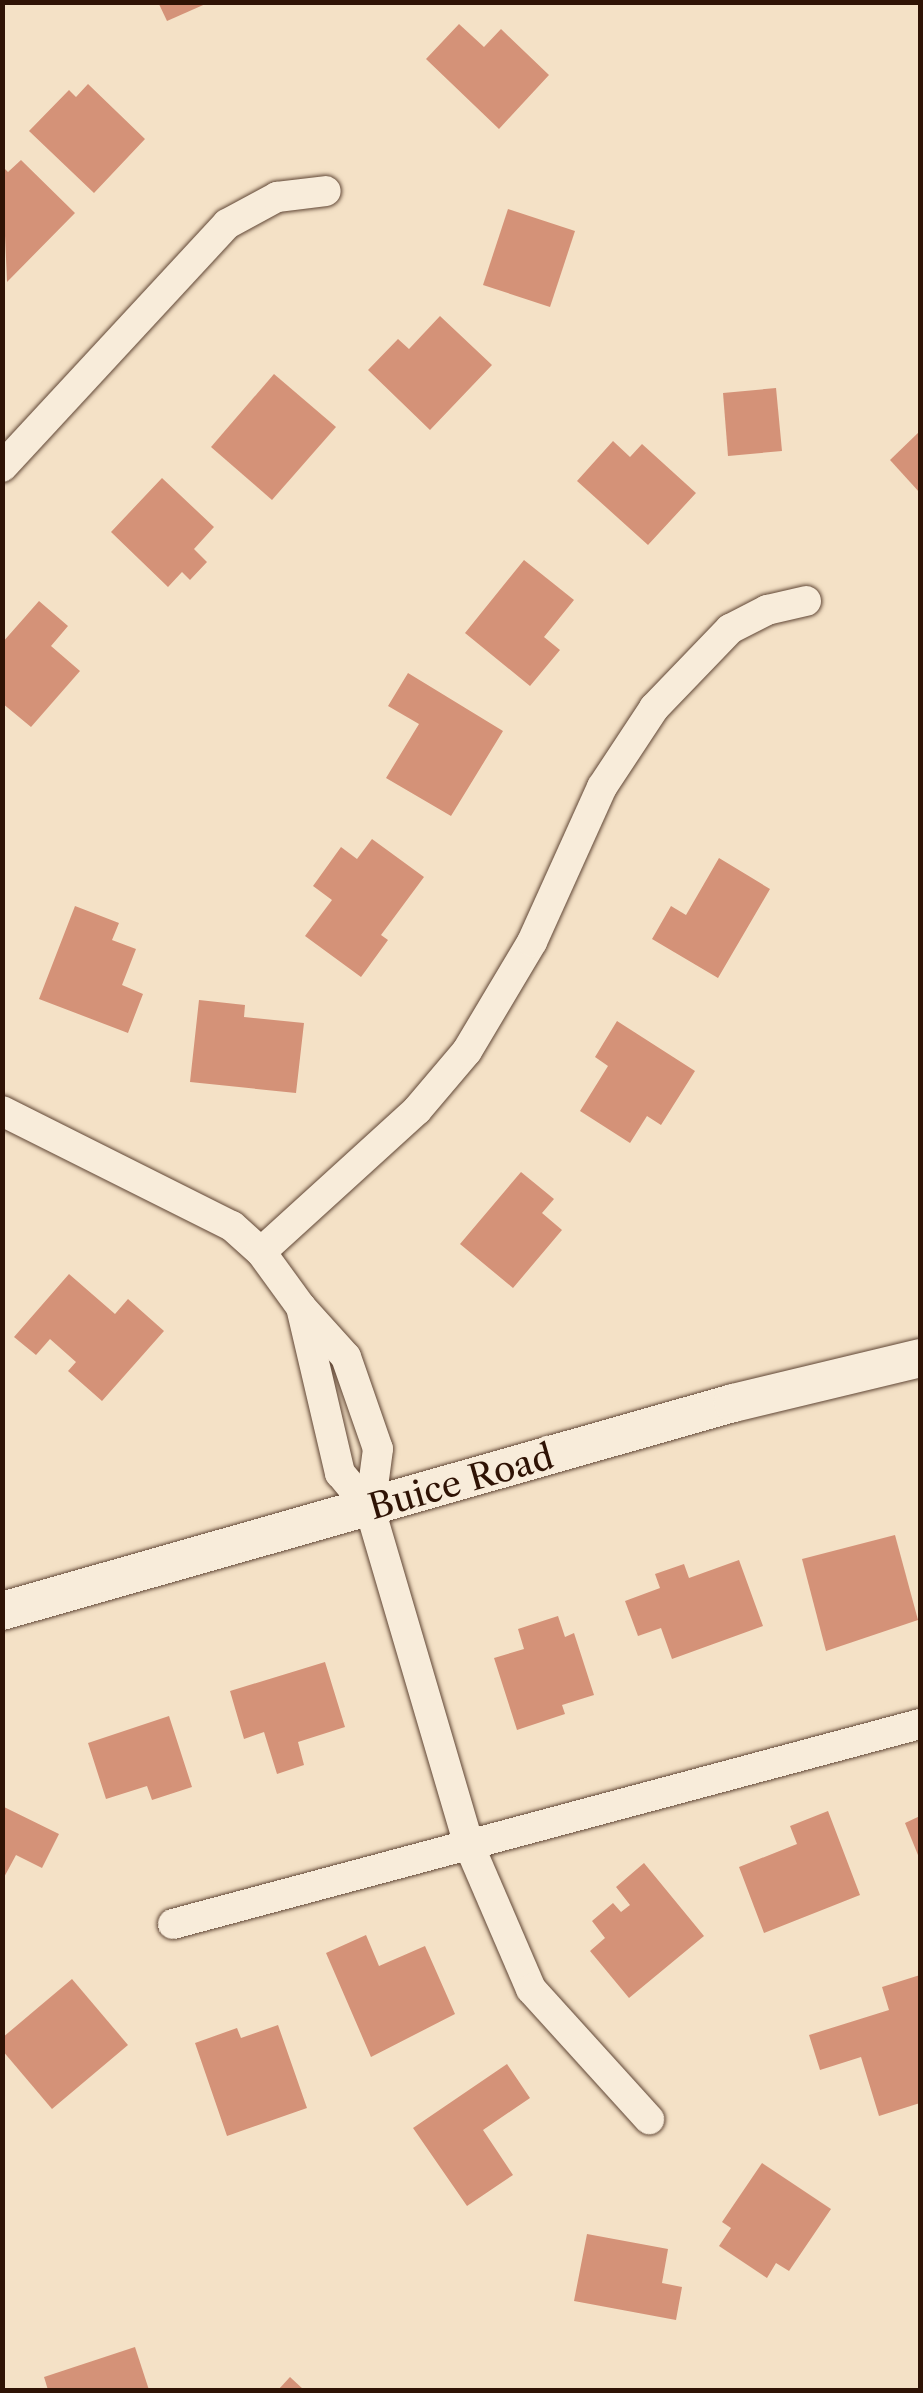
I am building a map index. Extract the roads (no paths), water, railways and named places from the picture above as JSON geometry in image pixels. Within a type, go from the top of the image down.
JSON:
[{"type":"street","points":[[2,467],[227,224],[277,197],[326,191]]},
{"type":"street","points":[[261,1252],[417,1110],[468,1051],[532,942],[602,787],[654,708],[730,629],[767,610],[806,601]]},
{"type":"street","points":[[2,1111],[194,1202],[261,1252],[301,1307],[346,1357],[378,1449],[370,1509]]},
{"type":"street","points":[[301,1307],[340,1473],[370,1509],[469,1845],[531,1989],[649,2119]]},
{"type":"street","name":"Buice Road","points":[[2,1610],[370,1509],[733,1403],[920,1358]]},
{"type":"street","points":[[173,1924],[920,1724]]}]
